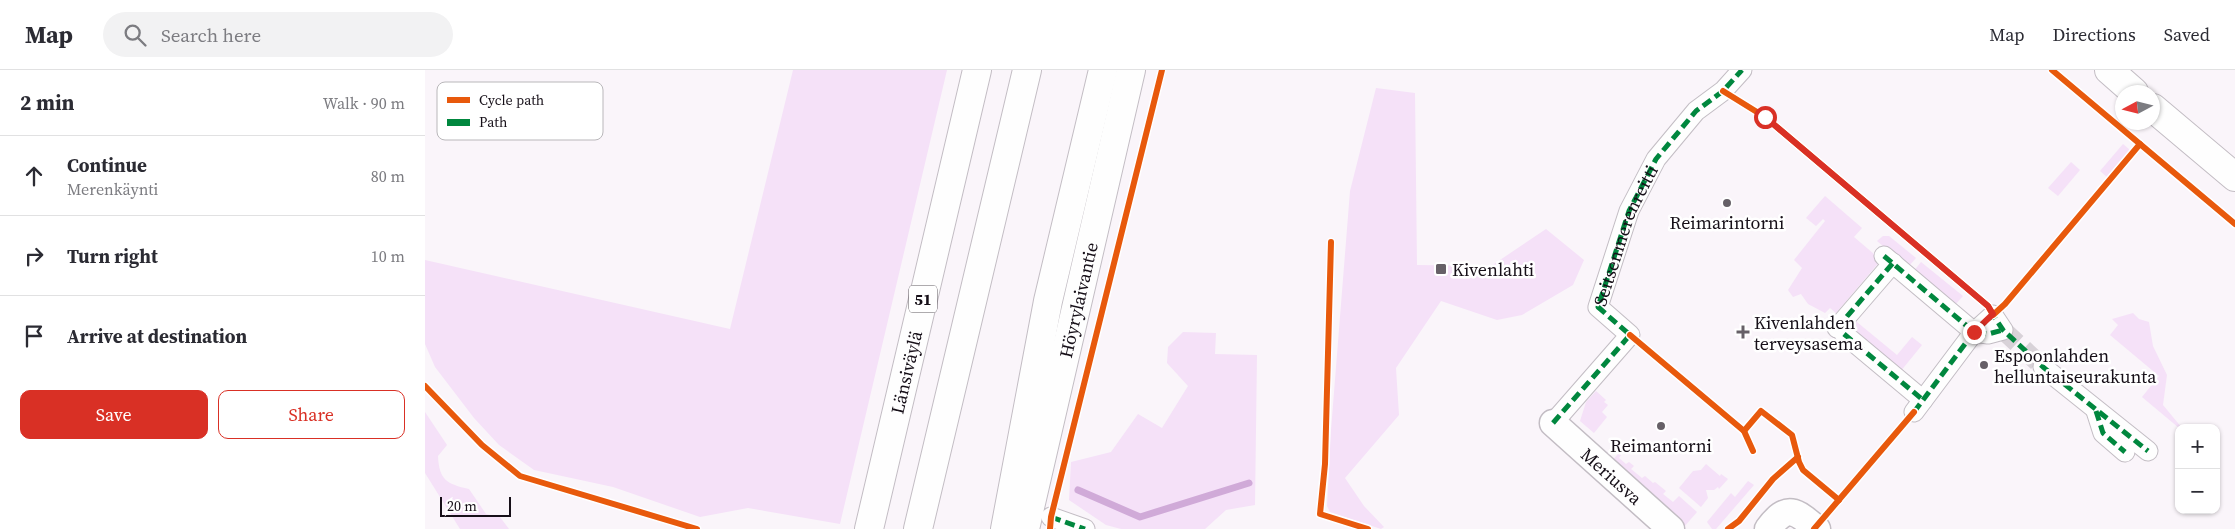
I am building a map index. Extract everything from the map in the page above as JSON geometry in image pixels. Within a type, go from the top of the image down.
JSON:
[{"type":"main road","name":"Länsiväylä","points":[[869,529],[977,70]]},
{"type":"main road","points":[[918,529],[1027,70]]},
{"type":"main road","name":"Höyrylaivantie","points":[[1005,529],[1048,301],[1103,70]]},
{"type":"main road","name":"Höyrylaivantie","points":[[1025,529],[1131,70]]},
{"type":"main road","points":[[2109,70],[2126,85]]},
{"type":"main road","points":[[2160,114],[2235,178]]},
{"type":"main road","points":[[931,529],[952,387]]},
{"type":"street","name":"Seitsenmerenreitti","points":[[1553,423],[1630,335],[1598,306],[1629,211],[1651,168],[1656,159],[1697,111],[1723,91],[1742,70]]},
{"type":"street","points":[[1974,332],[1889,260],[1840,331],[1918,406],[1974,332],[1993,314],[2003,330],[1988,334],[1974,332]]},
{"type":"street","points":[[2043,367],[2148,452]]},
{"type":"street","points":[[2096,411],[2103,433],[2125,452]]},
{"type":"street","name":"Meriusva","points":[[1553,423],[1671,529]]},
{"type":"street","points":[[1767,529],[1780,516],[1791,511],[1797,512],[1817,529]]},
{"type":"street","points":[[1051,517],[1085,529]]},
{"type":"shaded area","points":[[793,70],[947,70],[840,524],[748,508],[700,517],[613,487],[534,470],[499,445],[474,418],[435,367],[425,344],[425,260],[730,329]]},
{"type":"shaded area","points":[[1376,88],[1415,93],[1417,265],[1491,266],[1546,229],[1584,260],[1573,285],[1522,315],[1497,320],[1441,301],[1396,368],[1399,415],[1345,478],[1364,506],[1384,527],[1381,529],[1330,512],[1327,506],[1331,430],[1350,191]]},
{"type":"shaded area","points":[[2123,144],[2130,150],[2107,177],[2100,171]]},
{"type":"shaded area","points":[[2071,162],[2080,170],[2058,196],[2048,188]]},
{"type":"shaded area","points":[[1825,196],[1862,228],[1854,237],[1881,260],[1836,313],[1830,308],[1825,313],[1808,304],[1801,294],[1793,297],[1788,290],[1802,268],[1794,260],[1825,221],[1823,219],[1816,226],[1806,218]]},
{"type":"shaded area","points":[[1883,236],[1889,236],[1916,258],[1908,267],[1877,241]]},
{"type":"shaded area","points":[[1921,262],[1963,296],[1954,306],[1913,272]]},
{"type":"shaded area","points":[[2133,313],[2139,319],[2149,322],[2153,346],[2167,375],[2163,405],[2179,424],[2175,425],[2142,397],[2159,376],[2110,335],[2118,325],[2112,319]]},
{"type":"shaded area","points":[[1852,318],[1897,355],[1912,337],[1922,345],[1900,372],[1844,327]]},
{"type":"shaded area","points":[[1183,332],[1216,333],[1215,354],[1257,355],[1255,505],[1226,510],[1205,529],[1121,529],[1106,525],[1069,500],[1071,462],[1111,452],[1138,414],[1162,428],[1188,386],[1167,363],[1168,347]]},
{"type":"shaded area","points":[[1596,391],[1606,400],[1604,402],[1608,405],[1602,412],[1607,417],[1594,433],[1580,421],[1586,402]]},
{"type":"shaded area","points":[[425,412],[447,445],[438,456],[442,476],[450,483],[469,489],[486,514],[500,517],[509,529],[460,529],[425,473]]},
{"type":"shaded area","points":[[1619,453],[1621,455],[1619,458],[1626,464],[1629,462],[1634,466],[1631,469],[1642,478],[1645,476],[1653,483],[1655,482],[1666,491],[1663,494],[1673,502],[1679,496],[1697,512],[1684,527],[1609,464]]},
{"type":"shaded area","points":[[1706,464],[1720,476],[1721,474],[1728,479],[1719,489],[1718,487],[1714,490],[1706,490],[1708,498],[1701,507],[1679,488],[1693,471],[1701,470]]},
{"type":"shaded area","points":[[1748,481],[1754,485],[1716,529],[1712,529],[1707,522],[1731,493],[1735,497]]},
{"type":"waterway","points":[[1078,490],[1140,517],[1249,483]]},
{"type":"tunnel","points":[[2003,330],[2043,367]]},
{"type":"marked path","points":[[1553,423],[1630,335],[1598,307],[1629,211],[1656,159],[1696,111],[1723,91],[1742,70]]},
{"type":"marked path","points":[[1884,256],[1974,332],[1988,334],[2003,330]]},
{"type":"marked path","points":[[1837,328],[1893,263]]},
{"type":"marked path","points":[[1914,412],[1974,332],[1993,315],[2003,330],[2043,367],[2148,451]]},
{"type":"marked path","points":[[1844,334],[1923,400]]},
{"type":"marked path","points":[[2096,411],[2103,433],[2125,452]]},
{"type":"marked path","points":[[1051,517],[1085,529]]},
{"type":"cycle path","points":[[1050,529],[1051,517],[1162,70]]},
{"type":"cycle path","points":[[2052,70],[2235,224]]},
{"type":"cycle path","points":[[1723,91],[1765,117],[1988,306],[1993,315],[2005,304],[2140,144]]},
{"type":"cycle path","points":[[1331,242],[1325,464],[1320,514],[1368,529]]},
{"type":"cycle path","points":[[1630,335],[1744,431],[1753,451]]},
{"type":"cycle path","points":[[425,386],[482,445],[520,476],[697,529]]},
{"type":"cycle path","points":[[1744,431],[1761,411],[1792,435],[1803,470],[1839,500]]},
{"type":"cycle path","points":[[1814,529],[1914,412]]},
{"type":"cycle path","points":[[1728,529],[1739,521],[1773,479],[1798,457]]},
{"type":"place","name":"Reimarintorni","points":[[1727,203]]},
{"type":"place","name":"Kivenlahti","points":[[1441,269]]},
{"type":"place","name":"Kivenlahden terveysasema","points":[[1743,332]]},
{"type":"place","name":"Espoonlahden helluntaiseurakunta","points":[[1984,365]]},
{"type":"place","name":"Reimantorni","points":[[1661,426]]},
{"type":"route","points":[[1765,117],[1988,306],[1993,314],[1974,332]]}]
